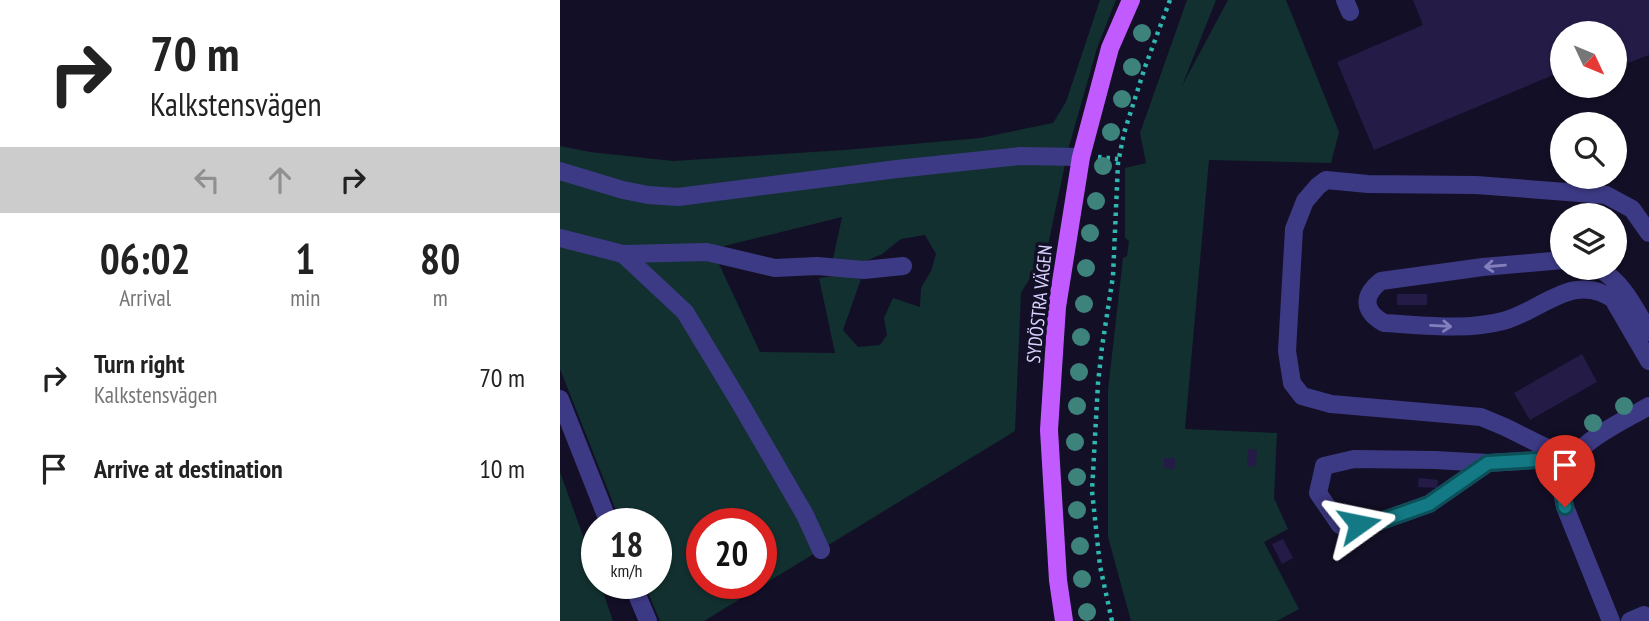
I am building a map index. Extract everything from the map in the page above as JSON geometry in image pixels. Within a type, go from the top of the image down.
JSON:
[{"type":"main road","name":"SYDÖSTRA VÄGEN","points":[[1064,621],[1058,580],[1049,430],[1057,307],[1081,157],[1110,48],[1130,0]]},
{"type":"street","points":[[560,171],[623,190],[678,197],[1020,156],[1081,157]]},
{"type":"street","points":[[1571,458],[1481,417],[1331,404],[1302,396],[1292,383],[1287,351],[1294,229],[1305,201],[1326,180],[1368,184],[1476,185],[1606,195],[1632,209],[1649,233]]},
{"type":"street","points":[[560,238],[623,254],[707,252],[775,268],[864,270],[904,266]]},
{"type":"street","points":[[623,254],[685,312],[740,403],[821,550]]},
{"type":"street","points":[[1550,261],[1381,281],[1371,288],[1367,298],[1368,310],[1384,323],[1461,327],[1504,321],[1569,292],[1589,289],[1613,299],[1649,361]]},
{"type":"street","points":[[1615,280],[1627,294],[1649,332]]},
{"type":"street","points":[[560,399],[603,508]]},
{"type":"street","points":[[1611,621],[1565,507],[1562,489],[1564,474],[1571,458],[1581,447],[1649,406]]},
{"type":"street","points":[[1488,463],[1429,504],[1378,522],[1340,525],[1318,493],[1324,466],[1354,459],[1488,463],[1571,458]]},
{"type":"street","points":[[639,599],[648,621]]},
{"type":"path","points":[[1112,621],[1100,566],[1093,491],[1098,383],[1113,276],[1118,163],[1128,119],[1170,0]]},
{"type":"green space","points":[[1100,0],[1116,0],[1097,48],[1068,150],[1047,250],[1021,293],[1015,431],[777,576],[777,508],[686,508],[686,599],[740,599],[704,621],[660,621],[651,599],[672,599],[672,508],[615,508],[560,369],[560,146],[673,161],[980,138],[1053,123],[1066,102]],"holes":[[[842,217],[833,259],[864,262],[882,254],[901,239],[925,235],[936,254],[931,271],[921,288],[920,307],[893,298],[884,318],[887,335],[880,345],[858,347],[843,330],[861,279],[842,275],[819,278],[835,353],[760,352],[712,249]]]},
{"type":"green space","points":[[1187,0],[1216,0],[1182,86],[1228,0],[1286,0],[1339,132],[1331,163],[1209,160],[1185,429],[1277,433],[1274,498],[1288,529],[1264,542],[1299,609],[1277,621],[1131,621],[1108,537],[1108,390],[1123,258],[1127,256],[1129,241],[1125,238],[1125,168],[1146,163],[1140,133]]},
{"type":"green space","points":[[560,472],[581,530],[581,599],[605,599],[613,621],[560,621]]},
{"type":"building","points":[[1413,0],[1649,0],[1649,55],[1628,63],[1628,21],[1550,21],[1550,76],[1374,150],[1337,62],[1423,25]]},
{"type":"building","points":[[1397,294],[1427,294],[1427,305],[1397,305]]},
{"type":"building","points":[[1582,354],[1597,382],[1530,420],[1514,393]]},
{"type":"building","points":[[1248,449],[1257,450],[1256,467],[1247,466]]},
{"type":"building","points":[[1164,458],[1175,458],[1175,469],[1164,468]]},
{"type":"building","points":[[1419,478],[1438,480],[1437,488],[1418,487]]},
{"type":"building","points":[[1283,539],[1293,558],[1282,564],[1272,544]]},
{"type":"route","points":[[1359,524],[1378,522],[1429,504],[1488,463],[1571,458],[1564,474],[1562,489],[1565,507]]}]
